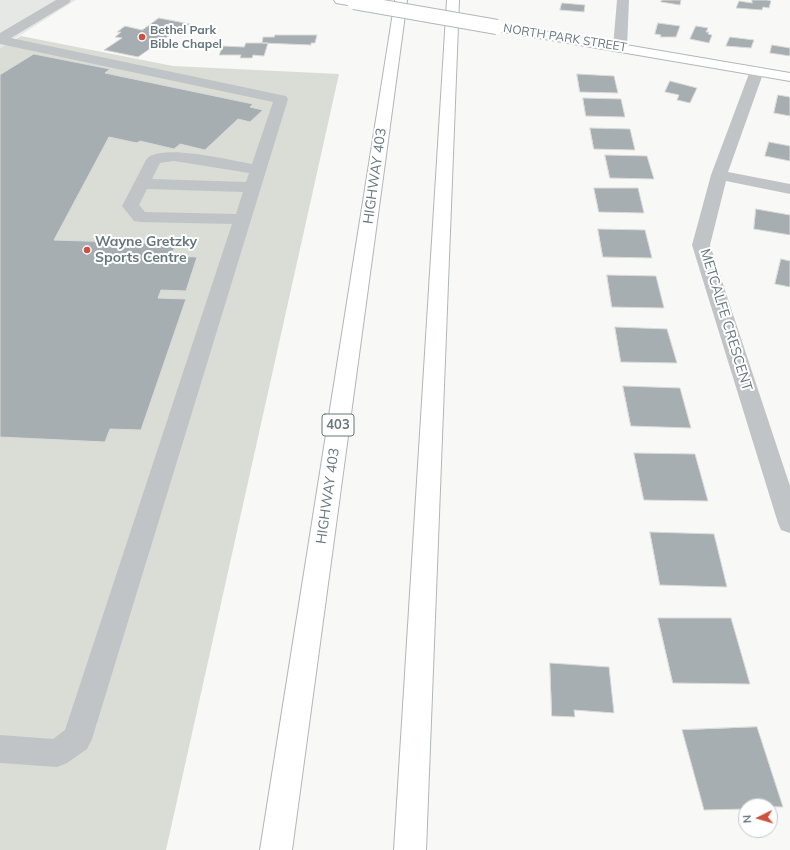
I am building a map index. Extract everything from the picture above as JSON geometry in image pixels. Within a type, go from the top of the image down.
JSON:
[{"type":"main road","name":"NORTH PARK STREET","points":[[340,0],[790,76]]},
{"type":"main road","name":"HIGHWAY 403","points":[[276,850],[401,0]]},
{"type":"main road","points":[[410,850],[453,0]]},
{"type":"street","points":[[0,40],[65,0]]},
{"type":"street","points":[[620,47],[624,0]]},
{"type":"street","points":[[0,40],[281,100],[242,218],[77,739],[57,753],[0,749]]},
{"type":"street","name":"METCALFE CRESCENT","points":[[756,71],[718,176],[701,245],[790,523]]},
{"type":"street","points":[[242,218],[140,217],[130,206],[154,160],[162,157],[174,156],[255,179]]},
{"type":"street","points":[[718,176],[790,189]]},
{"type":"street","points":[[142,184],[255,179]]},
{"type":"shaded area","points":[[0,0],[76,0],[0,48]]},
{"type":"shaded area","points":[[21,36],[173,66],[339,74],[166,850],[0,850],[0,48]]},
{"type":"building","points":[[662,0],[681,0],[680,5],[661,2]]},
{"type":"building","points":[[752,0],[771,1],[769,8],[763,7],[762,10],[736,8],[739,1],[752,3]]},
{"type":"building","points":[[562,3],[585,5],[584,12],[560,10]]},
{"type":"building","name":"Bethel Park Bible Chapel","points":[[159,18],[190,24],[181,30],[177,30],[138,57],[104,50],[122,38],[115,37],[121,32],[117,32],[125,26],[142,30]]},
{"type":"building","points":[[658,23],[680,26],[676,37],[660,37],[661,35],[655,34]]},
{"type":"building","points":[[696,26],[708,28],[706,32],[709,32],[708,34],[712,35],[709,43],[690,39]]},
{"type":"building","points":[[275,35],[317,35],[315,43],[311,43],[311,45],[262,43],[263,37],[274,37]]},
{"type":"building","points":[[730,37],[754,40],[751,48],[726,46]]},
{"type":"building","points":[[246,43],[268,43],[264,56],[253,55],[252,58],[240,58],[241,55],[219,55],[223,46],[244,47]]},
{"type":"building","points":[[772,45],[790,48],[790,56],[770,53]]},
{"type":"building","name":"Wayne Gretzky Sports Centre","points":[[34,54],[110,69],[105,73],[253,104],[250,107],[263,110],[250,122],[238,119],[205,150],[180,144],[174,149],[140,141],[137,143],[109,137],[54,240],[176,244],[171,256],[197,257],[186,291],[161,290],[158,298],[186,299],[141,430],[110,429],[105,442],[0,437],[0,75]]},
{"type":"building","points":[[577,74],[614,76],[618,93],[580,92]]},
{"type":"building","points":[[670,81],[697,88],[690,103],[677,100],[679,95],[665,92]]},
{"type":"building","points":[[778,95],[790,97],[790,116],[774,113]]},
{"type":"building","points":[[583,98],[621,99],[625,117],[586,116]]},
{"type":"building","points":[[590,128],[630,129],[635,150],[594,149]]},
{"type":"building","points":[[769,142],[790,146],[790,161],[765,156]]},
{"type":"building","points":[[605,155],[647,156],[654,179],[610,178]]},
{"type":"building","points":[[594,188],[638,188],[644,213],[599,212]]},
{"type":"building","points":[[756,209],[790,215],[790,235],[754,229]]},
{"type":"building","points":[[598,229],[645,230],[652,258],[603,257]]},
{"type":"building","points":[[781,259],[790,261],[790,287],[775,284]]},
{"type":"building","points":[[607,275],[656,276],[664,308],[612,307]]},
{"type":"building","points":[[615,327],[667,329],[677,363],[621,362]]},
{"type":"building","points":[[623,386],[680,388],[691,428],[631,426]]},
{"type":"building","points":[[634,453],[695,454],[708,501],[644,500]]},
{"type":"building","points":[[650,532],[714,534],[727,587],[660,585]]},
{"type":"building","points":[[658,618],[731,618],[750,684],[673,683]]},
{"type":"building","points":[[550,663],[609,667],[614,713],[574,710],[575,717],[552,716]]},
{"type":"building","points":[[757,727],[783,807],[778,807],[778,798],[738,798],[738,809],[704,810],[682,730]]},
{"type":"place","name":"Bethel Park Bible Chapel","points":[[142,37]]},
{"type":"place","name":"Wayne Gretzky Sports Centre","points":[[87,250]]}]
